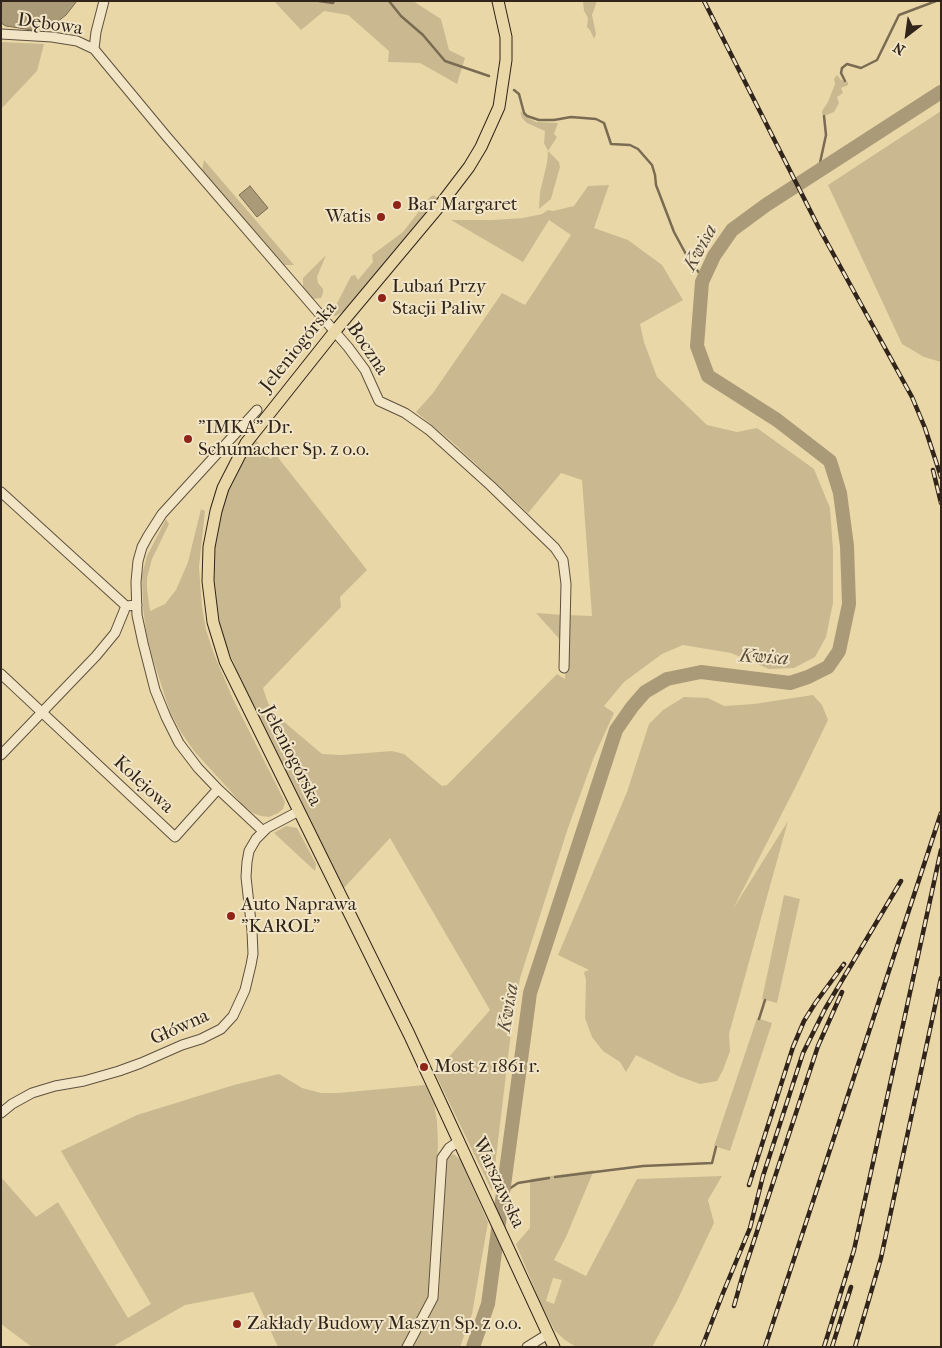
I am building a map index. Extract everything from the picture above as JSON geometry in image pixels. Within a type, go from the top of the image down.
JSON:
[{"type":"main road","name":"Jeleniogórska","points":[[409,1034],[225,661],[209,600],[208,565],[212,530],[223,488],[234,464],[257,427],[335,330],[437,209],[469,166],[491,127],[499,107],[506,60],[506,37],[498,1]]},
{"type":"main road","name":"Warszawska","points":[[409,1034],[554,1347]]},
{"type":"street","points":[[94,49],[96,32],[104,1]]},
{"type":"street","name":"Dębowa","points":[[1,34],[52,37],[77,41],[94,49]]},
{"type":"street","name":"Boczna","points":[[94,49],[174,145],[335,330],[365,370],[379,401],[405,413],[429,430],[539,531],[559,554],[563,560],[566,584],[564,668]]},
{"type":"street","name":"Jeleniogórska","points":[[257,410],[162,514],[148,536],[138,561],[136,582],[137,605],[143,643],[155,690],[179,743],[189,758],[218,789],[263,831]]},
{"type":"street","points":[[1,492],[126,606],[137,605]]},
{"type":"street","points":[[1,755],[96,656],[115,633],[126,606]]},
{"type":"street","name":"Kolejowa","points":[[1,674],[175,837],[218,789]]},
{"type":"street","name":"Główna","points":[[1,1113],[12,1104],[32,1093],[119,1071],[201,1039],[221,1029],[233,1016],[250,975],[253,954],[246,862],[250,847],[263,831],[299,812]]},
{"type":"street","points":[[408,1347],[434,1298],[442,1158],[449,1148],[462,1145]]},
{"type":"street","points":[[527,1347],[548,1334]]},
{"type":"shaded area","points":[[1,1],[77,1],[66,15],[50,27],[32,30],[6,26],[1,23]]},
{"type":"shaded area","points":[[274,1],[413,1],[441,19],[449,50],[465,58],[457,84],[420,63],[388,62],[389,51],[348,15],[324,11],[301,30]]},
{"type":"shaded area","points":[[583,1],[597,1],[592,15],[596,34],[594,39],[587,27],[588,18],[584,11]]},
{"type":"shaded area","points":[[1,42],[44,44],[37,71],[1,109]]},
{"type":"shaded area","points":[[837,75],[841,80],[848,82],[848,85],[841,88],[843,93],[837,97],[839,103],[834,112],[824,116],[822,111],[828,102],[835,84],[834,79]]},
{"type":"shaded area","points":[[520,111],[526,117],[536,122],[558,123],[554,134],[557,137],[548,151],[544,143],[545,131],[527,123],[522,118]]},
{"type":"shaded area","points":[[941,111],[941,362],[924,357],[902,344],[828,185]]},
{"type":"shaded area","points":[[548,151],[559,162],[560,167],[551,199],[539,209],[540,192]]},
{"type":"shaded area","points":[[204,160],[294,265],[283,265],[277,260],[203,173]]},
{"type":"shaded area","points":[[609,185],[594,228],[628,240],[662,265],[683,300],[640,324],[644,342],[657,377],[707,425],[737,432],[757,428],[814,469],[830,508],[833,550],[833,603],[826,637],[815,657],[794,668],[769,669],[731,653],[683,645],[662,654],[624,682],[604,706],[614,713],[594,757],[568,828],[520,978],[513,1016],[492,1191],[435,1073],[490,1010],[390,838],[343,889],[245,690],[222,635],[213,587],[216,532],[224,499],[233,475],[250,445],[256,440],[270,459],[276,455],[367,570],[340,597],[341,607],[263,688],[268,703],[276,715],[322,754],[341,755],[392,751],[404,754],[442,786],[447,785],[557,674],[565,679],[568,615],[592,616],[582,480],[561,473],[528,513],[451,441],[416,412],[433,393],[502,293],[525,305],[571,235],[549,220],[523,262],[451,220],[523,218],[542,214],[548,210],[553,211],[574,206],[588,186]]},
{"type":"shaded area","points":[[250,186],[268,208],[257,217],[239,195]]},
{"type":"shaded area","points":[[434,195],[437,198],[436,201],[344,313],[342,312],[336,316],[331,315],[351,276],[355,275],[358,280],[373,262],[372,255],[403,232],[430,197]]},
{"type":"shaded area","points":[[326,255],[317,277],[323,293],[321,298],[312,299],[303,288],[303,278]]},
{"type":"shaded area","points":[[201,509],[205,511],[199,567],[206,630],[233,699],[285,802],[283,809],[269,817],[253,813],[243,805],[194,751],[181,732],[170,712],[146,631],[142,575],[147,556],[166,519],[169,524],[152,559],[147,578],[150,611],[165,604],[176,590],[188,562]]},
{"type":"shaded area","points":[[536,613],[564,615],[563,643]]},
{"type":"shaded area","points":[[813,695],[822,705],[828,720],[733,909],[788,821],[729,1034],[730,1051],[723,1070],[717,1081],[700,1084],[678,1076],[636,1055],[626,1072],[620,1062],[603,1051],[592,1037],[585,1018],[586,980],[584,972],[589,970],[558,955],[627,792],[649,724],[663,710],[684,697],[708,698],[724,706],[754,704]]},
{"type":"shaded area","points":[[286,826],[297,828],[316,864],[315,871],[274,833]]},
{"type":"shaded area","points":[[784,895],[800,899],[777,1003],[762,999]]},
{"type":"shaded area","points":[[757,1018],[772,1023],[730,1151],[714,1146]]},
{"type":"shaded area","points":[[279,1074],[302,1088],[321,1093],[425,1085],[434,1104],[438,1144],[430,1295],[403,1347],[278,1347],[253,1292],[185,1305],[112,1347],[32,1347],[1,1324],[1,1177],[36,1217],[58,1202],[128,1318],[151,1304],[61,1151],[137,1115],[234,1085]]},
{"type":"shaded area","points":[[453,1154],[460,1159],[488,1222],[472,1314],[460,1347],[412,1347],[439,1294],[446,1159]]},
{"type":"shaded area","points":[[594,1170],[566,1237],[554,1260],[586,1276],[637,1179],[722,1176],[708,1200],[714,1223],[677,1301],[652,1347],[576,1347],[555,1331],[541,1304],[516,1244],[530,1228],[530,1179]],"holes":[[[553,1278],[562,1280],[554,1304],[546,1301]]]},
{"type":"waterway","points":[[319,1],[333,3],[334,1]]},
{"type":"waterway","points":[[389,1],[401,16],[423,35],[445,61],[489,76]]},
{"type":"waterway","points":[[845,81],[841,73],[842,68],[847,64],[861,68],[877,60],[899,15],[936,1]]},
{"type":"waterway","points":[[514,90],[519,94],[524,113],[527,116],[539,120],[571,117],[596,119],[604,123],[611,144],[630,145],[638,149],[652,165],[656,185],[674,232],[688,258]]},
{"type":"waterway","name":"Kwisa","points":[[473,1347],[488,1304],[530,993],[616,730],[645,692],[667,679],[701,672],[790,683],[828,667],[839,651],[849,604],[847,546],[840,493],[830,461],[777,420],[708,376],[697,346],[702,282],[714,256],[732,230],[766,205],[941,92]]},
{"type":"waterway","points":[[818,172],[826,135],[824,116]]},
{"type":"waterway","points":[[697,270],[704,279]]},
{"type":"waterway","points":[[759,1019],[765,1000]]},
{"type":"waterway","points":[[555,1177],[643,1166],[712,1163],[716,1147]]},
{"type":"waterway","points":[[503,1193],[518,1183],[549,1178]]},
{"type":"railway","points":[[704,1],[819,228],[912,397],[925,428],[941,477]]},
{"type":"railway","points":[[933,470],[941,503]]},
{"type":"railway","points":[[765,1347],[941,813]]},
{"type":"railway","points":[[824,1347],[854,1250],[941,850]]},
{"type":"railway","points":[[702,1347],[750,1228],[763,1176],[803,1053],[825,1009],[901,881]]},
{"type":"railway","points":[[749,1185],[793,1047],[804,1021],[844,964]]},
{"type":"railway","points":[[855,1347],[881,1258],[941,978]]},
{"type":"railway","points":[[734,1306],[818,1046],[842,992]]},
{"type":"railway","points":[[832,1347],[851,1287]]},
{"type":"place","name":"Bar Margaret","points":[[397,205]]},
{"type":"place","name":"Watis","points":[[381,217]]},
{"type":"place","name":"Lubań Przy Stacji Paliw","points":[[382,298]]},
{"type":"place","name":"\"IMKA\" Dr. Schumacher Sp. z o.o.","points":[[188,439]]},
{"type":"place","name":"Auto Naprawa \"KAROL\"","points":[[231,916]]},
{"type":"place","name":"Most z 1861 r.","points":[[424,1067]]},
{"type":"place","name":"Zakłady Budowy Maszyn Sp. z o.o.","points":[[237,1324]]}]
